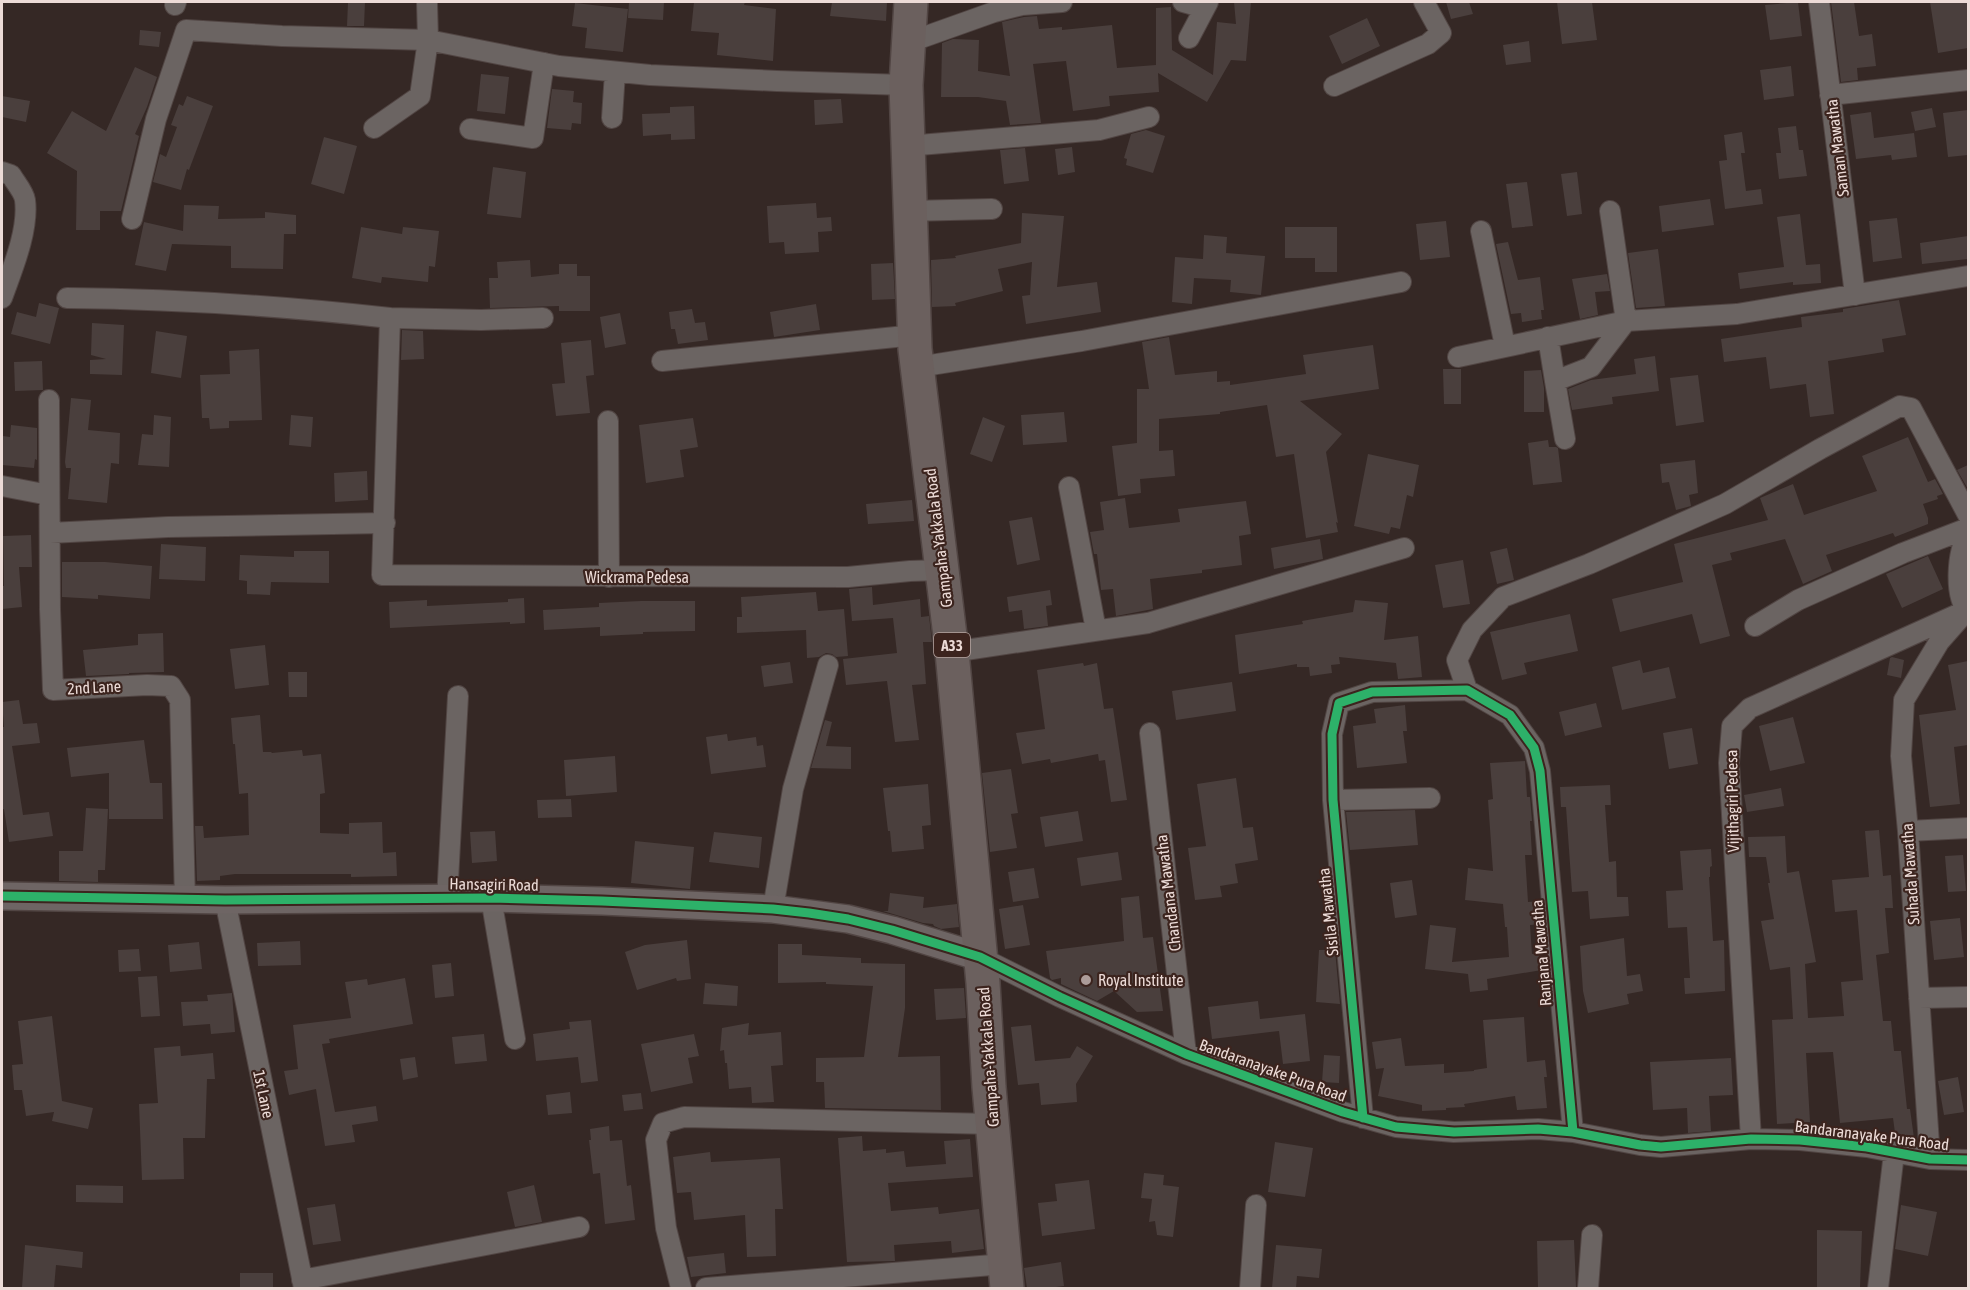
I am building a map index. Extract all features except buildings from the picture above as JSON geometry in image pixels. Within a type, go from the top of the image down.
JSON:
[{"type":"highway","name":"Gampaha-Yakkala Road","points":[[911,2],[906,85],[916,351],[952,652],[983,982],[992,1124],[1006,1276]]},
{"type":"street","points":[[374,128],[420,96],[428,40],[427,2]]},
{"type":"street","points":[[907,43],[994,12],[1022,5],[1062,2]]},
{"type":"street","points":[[1183,2],[1206,4],[1189,38]]},
{"type":"street","points":[[1334,86],[1428,44],[1441,33],[1424,2]]},
{"type":"street","name":"Saman Mawatha","points":[[1819,2],[1855,295]]},
{"type":"street","points":[[132,219],[156,119],[186,30],[282,36],[428,40],[544,63],[650,75],[906,85]]},
{"type":"street","points":[[470,129],[533,138],[544,63]]},
{"type":"street","points":[[612,118],[615,72]]},
{"type":"street","points":[[1830,95],[1968,80]]},
{"type":"street","points":[[907,146],[1099,130],[1149,117]]},
{"type":"street","points":[[2,172],[11,175],[25,199],[23,232],[2,298]]},
{"type":"street","points":[[909,211],[992,209]]},
{"type":"street","points":[[1556,381],[1592,367],[1626,321],[1610,211]]},
{"type":"street","points":[[1481,231],[1505,346]]},
{"type":"street","points":[[1458,357],[1626,321],[1737,314],[1968,276]]},
{"type":"street","points":[[662,361],[916,351],[1082,341],[1401,282]]},
{"type":"street","points":[[67,298],[124,298],[291,308],[390,318],[481,320],[543,318]]},
{"type":"street","points":[[50,532],[168,527],[385,523],[390,318]]},
{"type":"street","points":[[1548,337],[1565,439]]},
{"type":"street","name":"2nd Lane","points":[[49,400],[53,690],[147,685],[171,686],[180,700],[185,900]]},
{"type":"street","points":[[1467,690],[1457,660],[1472,630],[1503,597],[1589,564],[1725,504],[1900,406],[1911,408],[1968,514]]},
{"type":"street","points":[[608,421],[609,577]]},
{"type":"street","points":[[2,486],[50,495]]},
{"type":"street","points":[[1069,487],[1096,630]]},
{"type":"street","name":"Wickrama Pedesa","points":[[385,523],[382,575],[848,578],[942,570]]},
{"type":"street","points":[[1755,626],[1798,600],[1903,553],[1968,528]]},
{"type":"street","points":[[1968,535],[1958,570],[1963,605],[1968,611]]},
{"type":"street","points":[[952,652],[1148,623],[1404,548]]},
{"type":"street","name":"Suhada Mawatha","points":[[1930,1159],[1908,831],[1900,756],[1904,700],[1939,642],[1968,611]]},
{"type":"street","name":"Vijithagiri Pedesa","points":[[1751,1139],[1731,814],[1732,726],[1749,708],[1968,611]]},
{"type":"street","points":[[772,909],[793,789],[828,665]]},
{"type":"street","name":"Sisila Mawatha","points":[[1364,1118],[1333,800],[1332,734],[1339,703],[1372,692],[1467,690]]},
{"type":"street","name":"Ranjana Mawatha","points":[[1467,690],[1510,715],[1534,748],[1540,771],[1573,1132]]},
{"type":"street","points":[[447,899],[458,696]]},
{"type":"street","name":"Chandana Mawatha","points":[[1150,733],[1186,1054]]},
{"type":"street","points":[[1333,800],[1430,798]]},
{"type":"street","points":[[1908,831],[1968,828]]},
{"type":"street","name":"Hansagiri Road","points":[[2,896],[185,900],[491,898],[772,909],[848,919],[980,957]]},
{"type":"street","points":[[491,898],[515,1039]]},
{"type":"street","name":"1st Lane","points":[[225,900],[303,1284]]},
{"type":"street","name":"Bandaranayake Pura Road","points":[[980,957],[1060,997],[1186,1054],[1240,1075],[1396,1127],[1454,1132],[1538,1129],[1573,1132],[1661,1147],[1751,1139],[1838,1143],[1930,1159],[1968,1160]]},
{"type":"street","points":[[1918,998],[1968,998]]},
{"type":"street","points":[[681,1288],[666,1228],[656,1140],[663,1123],[684,1118],[992,1124]]},
{"type":"street","points":[[1878,1288],[1894,1153]]},
{"type":"street","points":[[1250,1288],[1256,1205]]},
{"type":"street","points":[[303,1284],[579,1227]]},
{"type":"street","points":[[1588,1288],[1592,1235]]},
{"type":"street","points":[[706,1288],[1006,1276]]},
{"type":"cycle path","points":[[1363,1118],[1333,800],[1332,734],[1339,703],[1372,692],[1467,690],[1510,715],[1534,748],[1540,771],[1573,1132]]},
{"type":"cycle path","points":[[2,896],[225,900],[491,898],[773,909],[809,913],[848,919],[892,930],[980,957],[1060,997],[1186,1054],[1343,1112],[1396,1127],[1454,1132],[1538,1129],[1573,1132],[1661,1147],[1751,1139],[1800,1140],[1867,1147],[1930,1159],[1968,1160]]},
{"type":"place","name":"Royal Institute","points":[[1086,980]]}]
